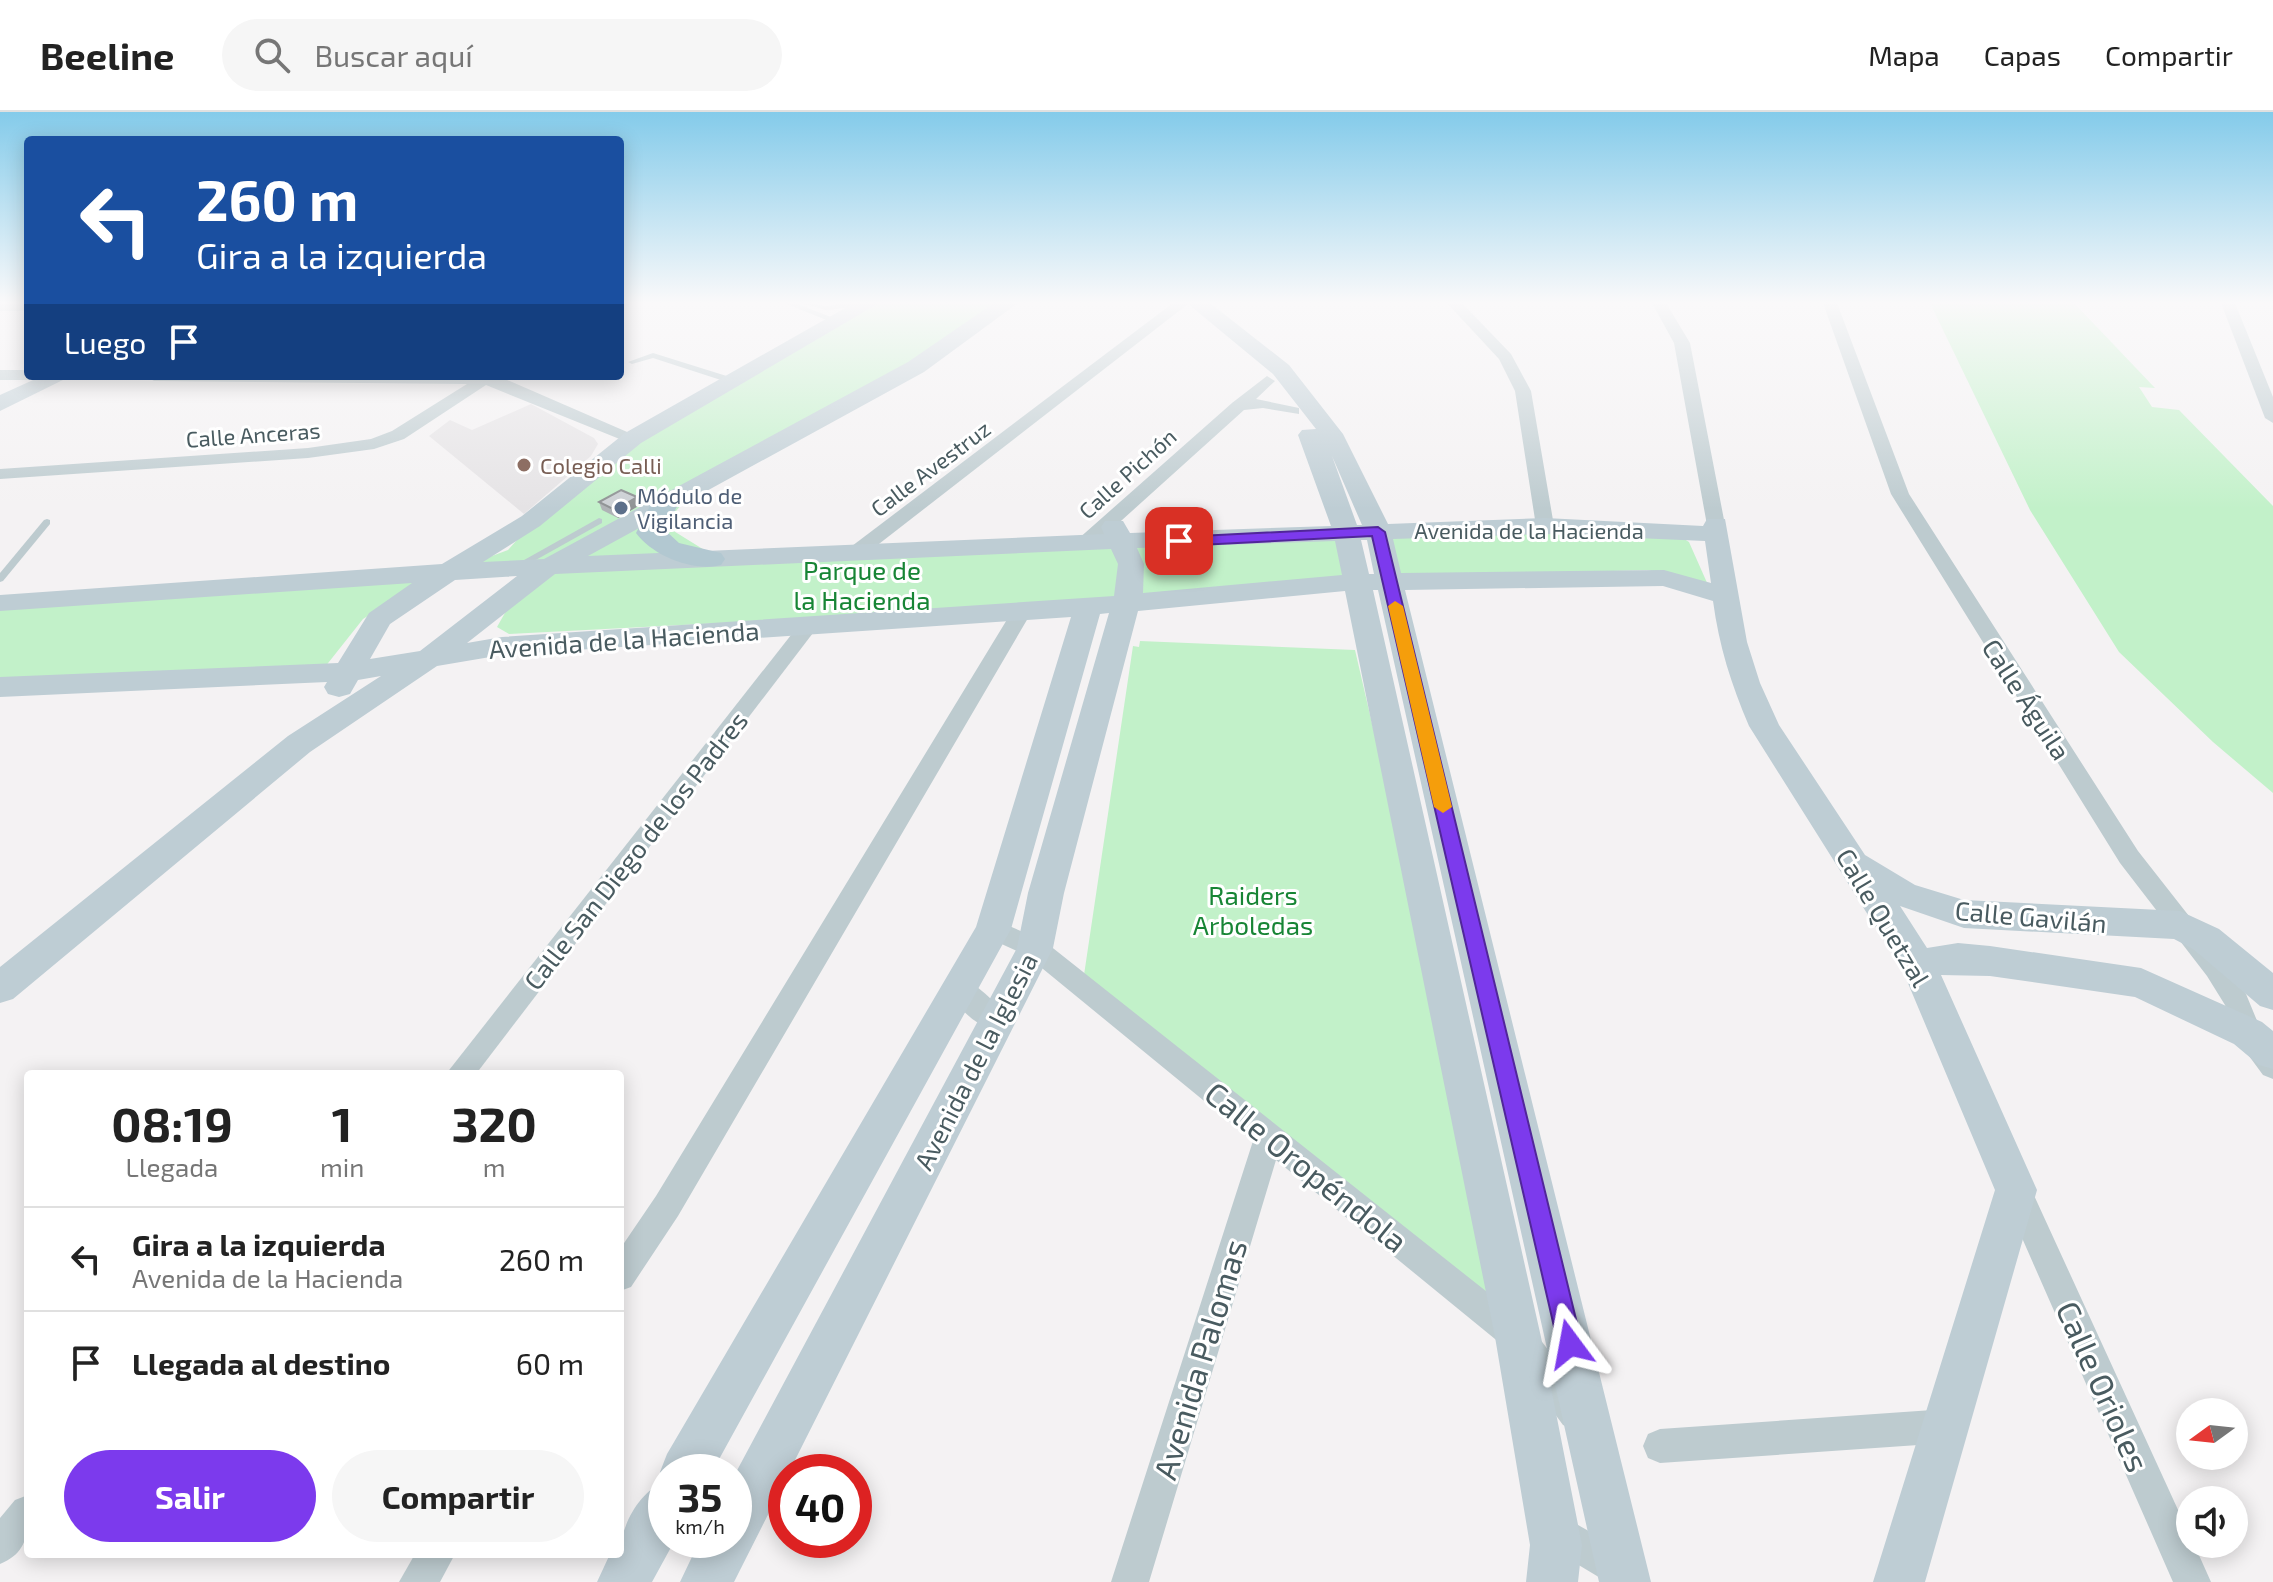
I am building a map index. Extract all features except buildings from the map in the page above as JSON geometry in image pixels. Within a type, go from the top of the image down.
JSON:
[{"type":"main road","points":[[663,506],[651,533],[669,549],[710,559]]},
{"type":"street","points":[[299,744],[329,705],[379,619],[531,521],[633,438],[745,372]]},
{"type":"street","points":[[0,988],[299,744],[429,658],[543,570],[908,372]]},
{"type":"street","name":"Calle Avestruz","points":[[859,550],[1096,372]]},
{"type":"street","points":[[1259,372],[1305,425],[1329,478],[1363,533]]},
{"type":"street","points":[[1280,372],[1321,420],[1361,483],[1363,533],[1556,1545],[1552,1582]]},
{"type":"street","points":[[1513,372],[1523,391],[1545,526]]},
{"type":"street","name":"Calle Quetzal","points":[[1687,372],[1733,642],[1745,683],[1764,726],[1918,964],[2016,1190]]},
{"type":"street","name":"Calle Águila","points":[[1855,372],[1900,494],[2129,857],[2216,969],[2273,1067]]},
{"type":"street","points":[[2255,372],[2273,418]]},
{"type":"street","points":[[0,375],[24,375]]},
{"type":"street","points":[[0,404],[51,380]]},
{"type":"street","name":"Calle Anceras","points":[[0,474],[320,452],[374,444],[398,435],[482,380]]},
{"type":"street","points":[[494,380],[633,438]]},
{"type":"street","name":"Calle Pichón","points":[[1106,536],[1267,381]]},
{"type":"street","points":[[1238,406],[1263,403],[1293,411]]},
{"type":"street","name":"Avenida de la Hacienda","points":[[0,603],[448,572],[543,570],[1106,536],[1363,533],[1545,526],[1661,529],[1703,534],[1716,528]]},
{"type":"street","name":"Avenida de la Iglesia","points":[[695,1454],[993,929],[1106,606],[1132,576],[1106,536]]},
{"type":"street","name":"Avenida de la Hacienda","points":[[0,687],[348,672],[401,666],[429,658],[502,646],[1021,613],[1373,581],[1664,578],[1726,596]]},
{"type":"street","points":[[1373,581],[1592,1435],[1623,1576]]},
{"type":"street","name":"Avenida de la Iglesia","points":[[752,1493],[1035,948],[1106,606]]},
{"type":"street","points":[[624,1270],[667,1206],[1021,613]]},
{"type":"street","name":"Calle San Diego de los Padres","points":[[463,1070],[809,625]]},
{"type":"street","name":"Calle Gavilán","points":[[1848,857],[1903,894],[1964,914],[2180,925]]},
{"type":"street","points":[[2180,925],[2206,939],[2273,995]]},
{"type":"street","name":"Calle Oropéndola","points":[[993,929],[1035,948],[1518,1337],[1592,1435]]},
{"type":"street","name":"Calle Gavilán","points":[[1918,964],[1958,958],[2141,983],[2261,1043]]},
{"type":"street","points":[[959,988],[995,1021]]},
{"type":"street","name":"Avenida Palomas","points":[[1130,1582],[1269,1136]]},
{"type":"street","points":[[1899,1582],[2016,1190]]},
{"type":"street","name":"Calle Orioles","points":[[2016,1190],[2192,1582]]},
{"type":"street","points":[[1660,1446],[1947,1426]]},
{"type":"street","points":[[0,1523],[24,1508]]},
{"type":"street","points":[[0,1546],[24,1518]]},
{"type":"street","points":[[1553,1529],[1623,1576]]},
{"type":"street","points":[[623,1582],[648,1538]]},
{"type":"street","points":[[418,1582],[434,1558]]},
{"type":"street","points":[[706,1582],[719,1558]]},
{"type":"lane","points":[[704,372],[730,380]]},
{"type":"lane","points":[[505,571],[533,560],[599,521]]},
{"type":"lane","points":[[0,579],[47,522]]},
{"type":"shaded area","name":"Colegio Calli","points":[[531,404],[594,438],[598,444],[591,456],[524,514],[429,436],[450,420],[472,430]]},
{"type":"green space","points":[[754,372],[895,372],[682,504],[664,525],[714,556],[449,572],[508,550],[533,522],[636,439]]},
{"type":"green space","points":[[1963,372],[2139,372],[2155,388],[2139,387],[2152,407],[2179,410],[2273,506],[2273,793],[2213,742],[2119,652],[2030,510]]},
{"type":"green space","points":[[1545,528],[1681,537],[1689,542],[1708,585],[1648,570],[1397,577],[1384,534]]},
{"type":"green space","points":[[1345,536],[1354,580],[1128,603],[1129,546]]},
{"type":"green space","name":"Parque de la Hacienda","points":[[1121,546],[1122,602],[509,634],[497,627],[510,604],[544,571]]},
{"type":"green space","points":[[437,573],[363,619],[321,672],[0,687],[0,603]]},
{"type":"green space","name":"Raiders Arboledas","points":[[1140,641],[1355,650],[1509,1315],[1084,975],[1133,646],[1139,647]]},
{"type":"slow traffic","points":[[1395,606],[1443,807]]},
{"type":"place","name":"Colegio Calli","points":[[524,465]]},
{"type":"place","name":"Módulo de Vigilancia","points":[[621,508]]},
{"type":"route","points":[[1179,541],[1378,532],[1570,1344]]}]
